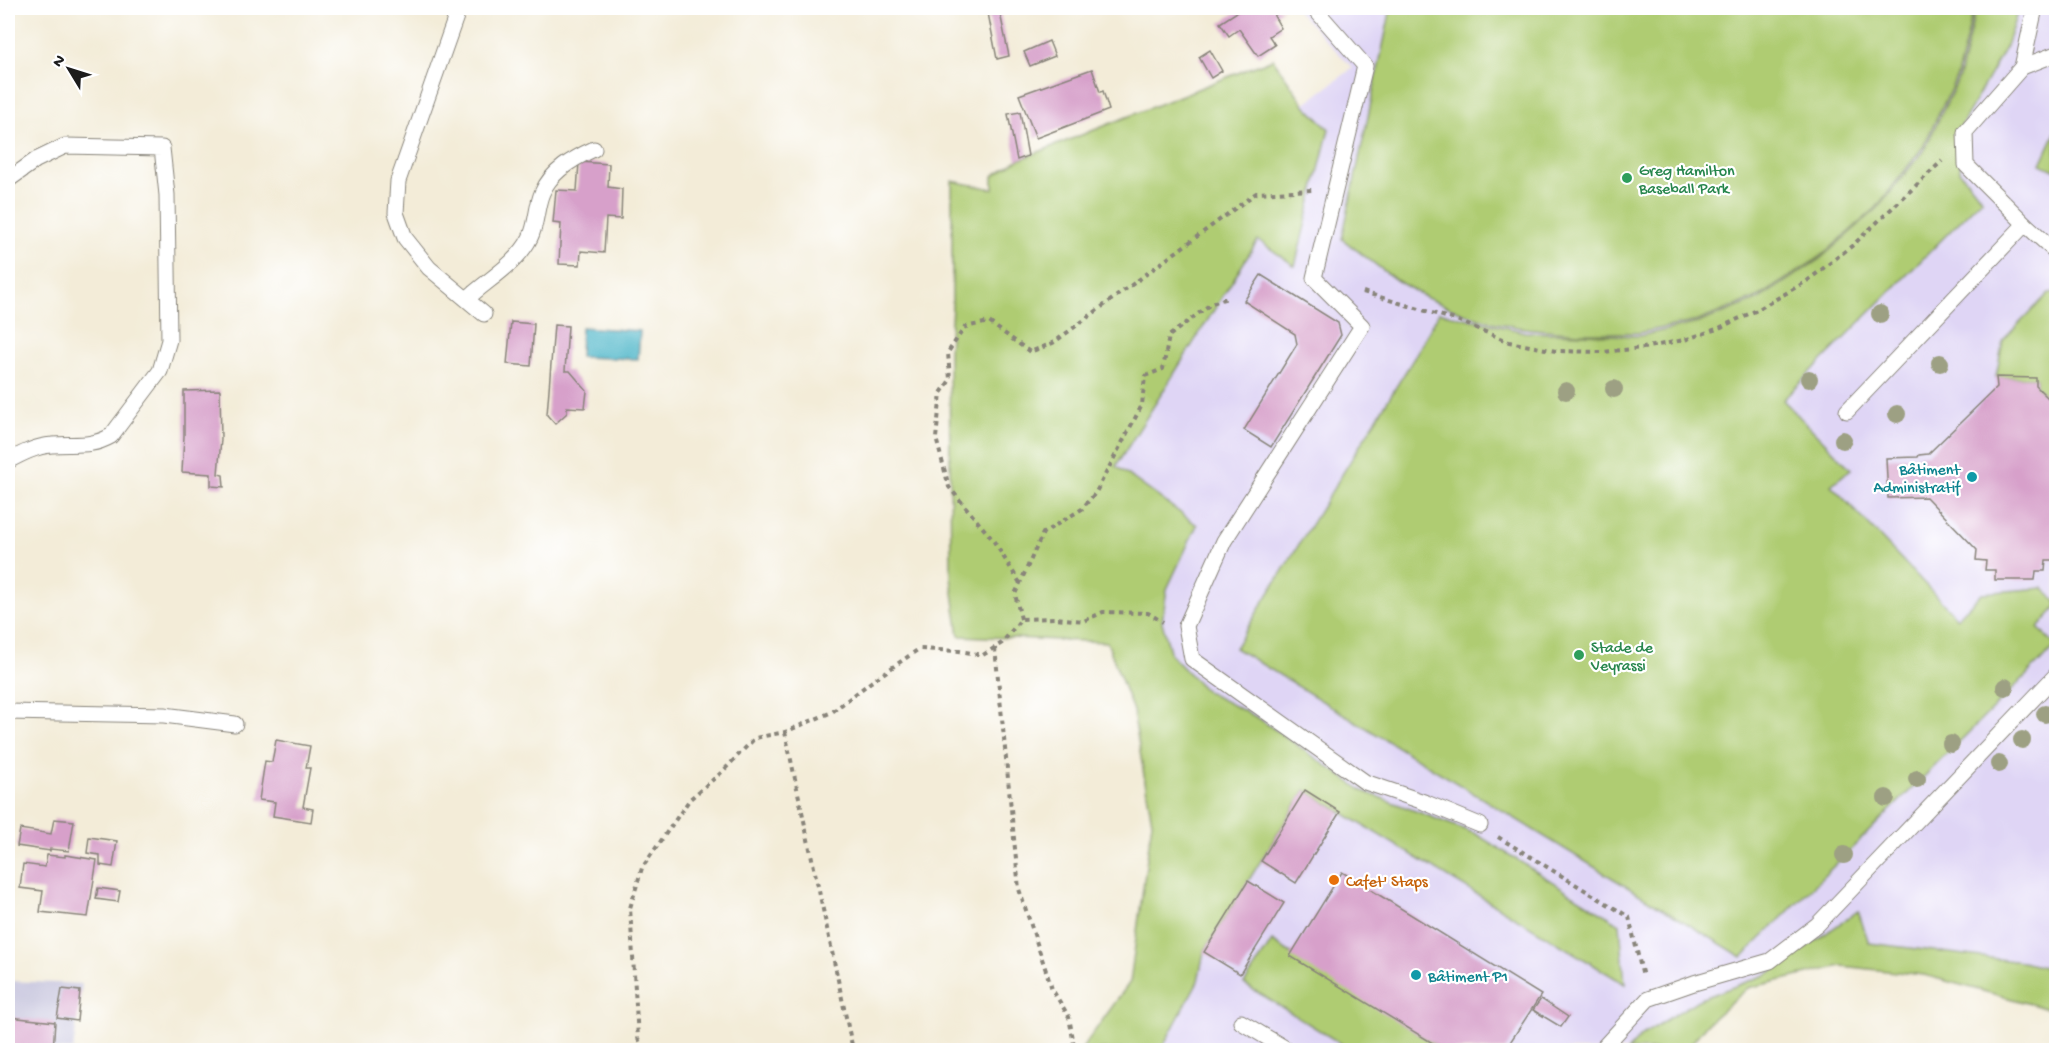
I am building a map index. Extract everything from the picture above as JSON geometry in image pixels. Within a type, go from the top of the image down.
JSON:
[{"type":"lane","points":[[459,8],[398,181],[396,213],[405,237],[429,268],[484,314]]},
{"type":"lane","points":[[1314,8],[1365,66],[1314,278],[1362,326],[1224,541],[1186,626],[1192,659],[1365,782],[1424,802],[1480,825]]},
{"type":"lane","points":[[2022,67],[2035,8]]},
{"type":"lane","points":[[2056,54],[2022,67],[1965,132],[1966,165],[2056,252]]},
{"type":"lane","points":[[8,180],[36,160],[65,146],[162,148],[167,195],[170,340],[160,371],[111,436],[99,443],[50,445],[28,451],[8,461]]},
{"type":"lane","points":[[467,299],[511,263],[530,238],[542,193],[556,173],[575,157],[594,149]]},
{"type":"lane","points":[[1846,411],[2025,224]]},
{"type":"lane","points":[[1601,1050],[1648,999],[1770,961],[1817,925],[2056,675]]},
{"type":"lane","points":[[8,712],[164,715],[235,723]]},
{"type":"lane","points":[[1241,1022],[1288,1050]]},
{"type":"path","points":[[1359,291],[1459,321],[1509,342],[1556,351],[1602,352],[1643,348],[1684,340],[1718,329],[1807,281],[1853,245],[1915,184],[1954,150],[1965,132]]},
{"type":"path","points":[[1020,583],[993,540],[949,487],[936,438],[941,393],[950,380],[948,352],[965,327],[989,322],[1030,352],[1053,344],[1256,193],[1336,188]]},
{"type":"path","points":[[1021,619],[1015,594],[1043,533],[1082,509],[1096,492],[1142,405],[1145,376],[1163,369],[1169,336],[1212,303],[1227,298]]},
{"type":"path","points":[[643,1050],[638,1038],[630,908],[642,868],[690,799],[722,772],[754,738],[785,732],[832,712],[919,649],[983,655],[1002,643],[1021,619],[1055,618],[1084,621],[1103,612],[1148,613],[1188,637]]},
{"type":"path","points":[[994,648],[1019,889],[1052,989],[1069,1017],[1075,1050]]},
{"type":"path","points":[[785,732],[853,1050]]},
{"type":"path","points":[[1480,825],[1629,918],[1648,999]]},
{"type":"shaded area","points":[[1295,8],[2056,8],[2056,1011],[1924,975],[1841,966],[1748,988],[1706,1025],[1686,1050],[1083,1050],[1129,990],[1152,822],[1133,711],[1107,642],[959,636],[951,578],[949,351],[952,307],[952,181],[993,189],[993,176],[1016,161],[1273,59],[1304,104],[1353,68]]},
{"type":"shaded area","points":[[8,981],[82,984],[73,1050],[8,1050]]},
{"type":"green space","name":"Greg Hamilton Baseball Park","points":[[1391,8],[1974,8],[1957,76],[1923,147],[1876,208],[1820,257],[1760,296],[1698,321],[1638,333],[1579,333],[1522,328],[1463,313],[1427,298],[1396,280],[1342,239]]},
{"type":"green space","name":"Stade de Veyrassi","points":[[1976,8],[2019,8],[2006,46],[1960,128],[1960,172],[1982,199],[1783,400],[1851,469],[1831,485],[1957,618],[1982,593],[2043,588],[2056,601],[2056,608],[2038,628],[2056,646],[1742,957],[1235,648],[1417,353],[1439,312],[1525,332],[1639,336],[1698,323],[1759,299],[1820,259],[1877,209],[1924,150],[1959,77]]},
{"type":"green space","points":[[1273,59],[1304,104],[1329,129],[1295,266],[1258,240],[1116,466],[1197,525],[1167,589],[1162,622],[1171,655],[1207,692],[1258,718],[1363,791],[1476,834],[1620,924],[1625,984],[1305,790],[1204,952],[1198,981],[1161,1050],[1081,1050],[1130,982],[1152,822],[1133,711],[1107,642],[959,636],[951,578],[949,351],[952,307],[952,181],[993,189],[993,176],[1016,161]]},
{"type":"green space","points":[[2056,131],[2056,171],[2041,164]]},
{"type":"green space","points":[[2056,292],[2056,406],[2036,386],[2036,378],[1996,377],[2003,340],[2049,293]]},
{"type":"green space","points":[[1858,911],[1869,943],[2022,962],[2056,970],[2056,1011],[1924,975],[1841,966],[1748,988],[1706,1025],[1686,1050],[1628,1050],[1642,1035],[1698,1000],[1768,974]]},
{"type":"green space","points":[[1272,941],[1444,1050],[1351,1050],[1244,984]]},
{"type":"water","points":[[581,327],[640,331],[638,359],[580,357]]},
{"type":"building","points":[[987,8],[999,8],[1009,56],[997,59]]},
{"type":"building","points":[[1243,8],[1283,8],[1274,16],[1281,28],[1269,36],[1275,45],[1258,56],[1239,29],[1229,36],[1220,23]]},
{"type":"building","points":[[1049,41],[1055,56],[1030,66],[1024,52]]},
{"type":"building","points":[[1210,50],[1222,71],[1211,78],[1199,57]]},
{"type":"building","points":[[1092,69],[1109,110],[1036,138],[1019,95]]},
{"type":"building","points":[[1020,112],[1028,156],[1017,160],[1008,114]]},
{"type":"building","points":[[579,162],[609,164],[608,187],[622,189],[621,219],[606,218],[604,253],[581,251],[580,265],[559,264],[561,224],[553,223],[556,190],[577,191]]},
{"type":"building","points":[[1261,275],[1338,323],[1341,335],[1271,447],[1244,430],[1297,344],[1295,334],[1244,301]]},
{"type":"building","points":[[511,322],[534,324],[531,366],[507,364]]},
{"type":"building","points":[[554,325],[568,326],[565,371],[570,371],[587,391],[585,408],[567,407],[567,413],[555,424],[547,415]]},
{"type":"building","name":"Bâtiment Administratif","points":[[1996,377],[2036,378],[2036,386],[2056,406],[2055,560],[2046,560],[2045,571],[2036,571],[2035,580],[1995,580],[1995,570],[1985,570],[1986,561],[1976,560],[1977,550],[1926,497],[1888,498],[1886,458],[1918,457],[1928,454],[1997,387]]},
{"type":"building","points":[[220,390],[221,439],[218,474],[223,475],[224,487],[211,486],[211,474],[182,472],[184,391]]},
{"type":"building","points":[[276,740],[310,746],[306,768],[310,768],[303,807],[313,809],[311,822],[273,816],[275,802],[259,800],[265,761],[272,762]]},
{"type":"building","points":[[1305,790],[1340,812],[1296,883],[1261,861]]},
{"type":"building","points":[[54,819],[74,821],[69,851],[50,849],[50,851],[17,846],[20,829],[51,834]]},
{"type":"building","points":[[89,837],[117,841],[113,867],[100,865],[100,855],[87,853]]},
{"type":"building","points":[[47,855],[97,860],[88,917],[40,912],[43,891],[20,888],[23,864],[45,867]]},
{"type":"building","name":"Bâtiment P1","points":[[1342,872],[1541,995],[1505,1050],[1444,1050],[1290,956]]},
{"type":"building","points":[[1248,881],[1284,903],[1240,974],[1204,952]]},
{"type":"building","points":[[98,888],[120,891],[118,902],[96,899]]},
{"type":"building","points":[[62,989],[80,991],[77,1021],[57,1018]]},
{"type":"building","points":[[1541,999],[1568,1017],[1561,1027],[1533,1010]]},
{"type":"building","points":[[9,1017],[55,1022],[53,1050],[8,1049]]},
{"type":"place","name":"Greg Hamilton Baseball Park","points":[[1627,178]]},
{"type":"place","name":"Bâtiment Administratif","points":[[1972,477]]},
{"type":"place","name":"Stade de Veyrassi","points":[[1579,655]]},
{"type":"place","name":"Cafet' Staps","points":[[1334,880]]},
{"type":"place","name":"Bâtiment P1","points":[[1416,975]]}]
